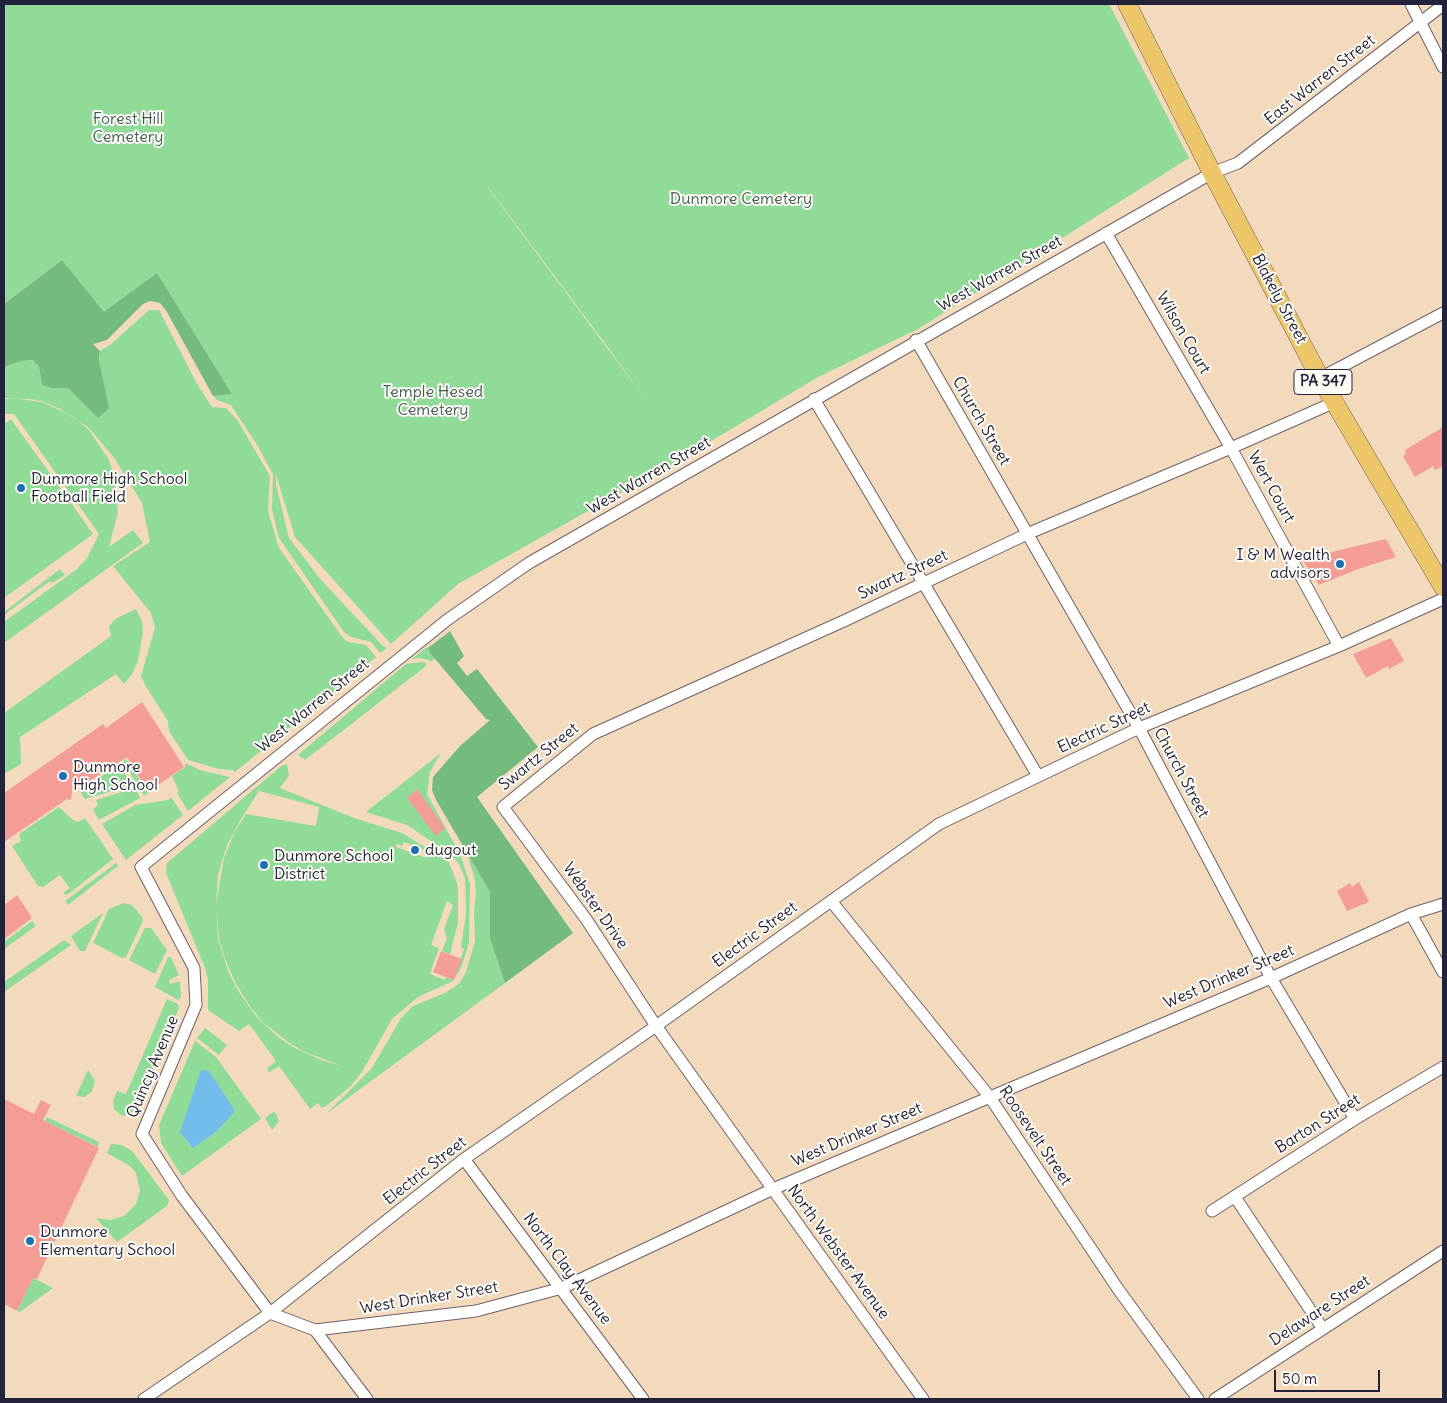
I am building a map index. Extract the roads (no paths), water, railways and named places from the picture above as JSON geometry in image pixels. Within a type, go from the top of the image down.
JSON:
[{"type":"main road","name":"Blakely Street","points":[[1127,4],[1212,173],[1320,378],[1443,587]]},
{"type":"street","points":[[1411,4],[1443,67]]},
{"type":"street","name":"East Warren Street","points":[[1212,173],[1238,163],[1443,5]]},
{"type":"street","name":"West Warren Street","points":[[142,867],[447,620],[529,563],[916,340],[1212,173]]},
{"type":"street","name":"Wilson Court","points":[[1106,233],[1232,448]]},
{"type":"street","points":[[1320,378],[1443,314]]},
{"type":"street","name":"Church Street","points":[[916,340],[1139,728],[1271,978],[1355,1119]]},
{"type":"street","points":[[814,399],[922,584],[1038,776]]},
{"type":"street","name":"Swartz Street","points":[[503,807],[593,734],[1027,534],[1232,448],[1334,402]]},
{"type":"street","name":"Wert Court","points":[[1232,448],[1339,646]]},
{"type":"street","name":"Electric Street","points":[[144,1399],[270,1313],[464,1159],[656,1026],[939,824],[1139,728],[1339,646],[1443,600]]},
{"type":"street","name":"Webster Drive","points":[[503,807],[586,919],[656,1026]]},
{"type":"street","name":"Quincy Avenue","points":[[142,867],[194,968],[196,1006],[142,1134],[182,1196],[270,1313]]},
{"type":"street","name":"Roosevelt Street","points":[[832,900],[989,1096],[1118,1289],[1198,1399]]},
{"type":"street","name":"West Drinker Street","points":[[270,1313],[316,1330],[476,1311],[562,1288],[773,1189],[1271,978],[1411,914],[1443,904]]},
{"type":"street","points":[[1411,914],[1443,972]]},
{"type":"street","name":"North Webster Avenue","points":[[656,1026],[924,1399]]},
{"type":"street","name":"Barton Street","points":[[1212,1211],[1355,1119],[1443,1067]]},
{"type":"street","name":"North Clay Avenue","points":[[464,1159],[643,1399]]},
{"type":"street","points":[[1235,1197],[1323,1329]]},
{"type":"street","name":"Delaware Street","points":[[1215,1399],[1443,1251]]},
{"type":"street","points":[[316,1330],[367,1399]]},
{"type":"water","points":[[201,1070],[209,1071],[235,1111],[217,1131],[193,1148],[180,1132]]},
{"type":"place","name":"Dunmore High School Football Field","points":[[21,488]]},
{"type":"place","name":"I & M Wealth advisors","points":[[1340,564]]},
{"type":"place","name":"Dunmore High School","points":[[63,776]]},
{"type":"place","name":"dugout","points":[[415,850]]},
{"type":"place","name":"Dunmore School District","points":[[264,865]]},
{"type":"place","name":"Dunmore Elementary School","points":[[30,1241]]},
{"type":"park label","name":"Forest Hill Cemetery","points":[[128,128]]},
{"type":"park label","name":"Dunmore Cemetery","points":[[741,199]]},
{"type":"park label","name":"Temple Hesed Cemetery","points":[[433,401]]}]
